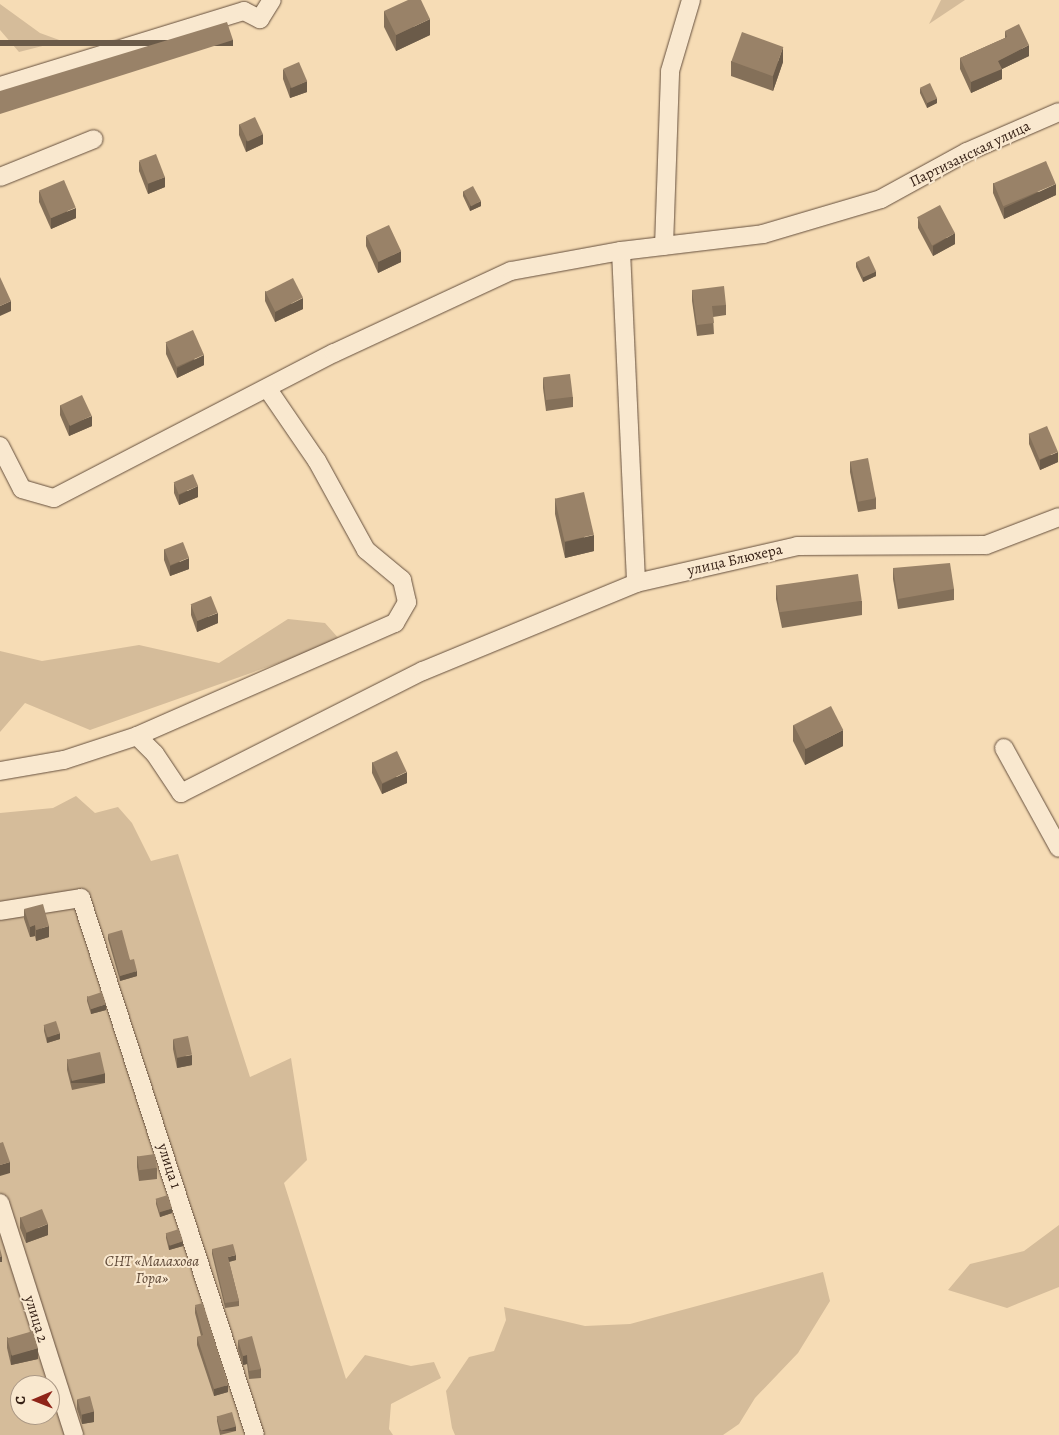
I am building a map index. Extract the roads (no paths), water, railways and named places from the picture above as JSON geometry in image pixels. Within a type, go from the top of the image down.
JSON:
[{"type":"street","points":[[0,86],[244,11],[260,19],[272,0]]},
{"type":"street","points":[[664,246],[670,70],[691,0]]},
{"type":"street","name":"Партизанская улица","points":[[0,446],[22,489],[54,498],[267,388],[511,271],[622,251],[763,234],[881,199],[967,152],[1059,112]]},
{"type":"street","points":[[0,177],[94,139]]},
{"type":"street","points":[[622,251],[636,583]]},
{"type":"street","points":[[0,771],[64,760],[137,736],[395,623],[407,602],[402,580],[366,550],[318,461],[267,388]]},
{"type":"street","name":"улица Блюхера","points":[[137,736],[182,793],[423,671],[636,583],[797,546],[986,545],[1059,517]]},
{"type":"street","points":[[1004,748],[1059,848]]},
{"type":"street","name":"улица 1","points":[[0,911],[81,898],[255,1435]]},
{"type":"street","name":"улица 2","points":[[0,1203],[74,1435]]},
{"type":"park label","name":"СНТ «Малахова Гора»","points":[[152,1270]]}]
